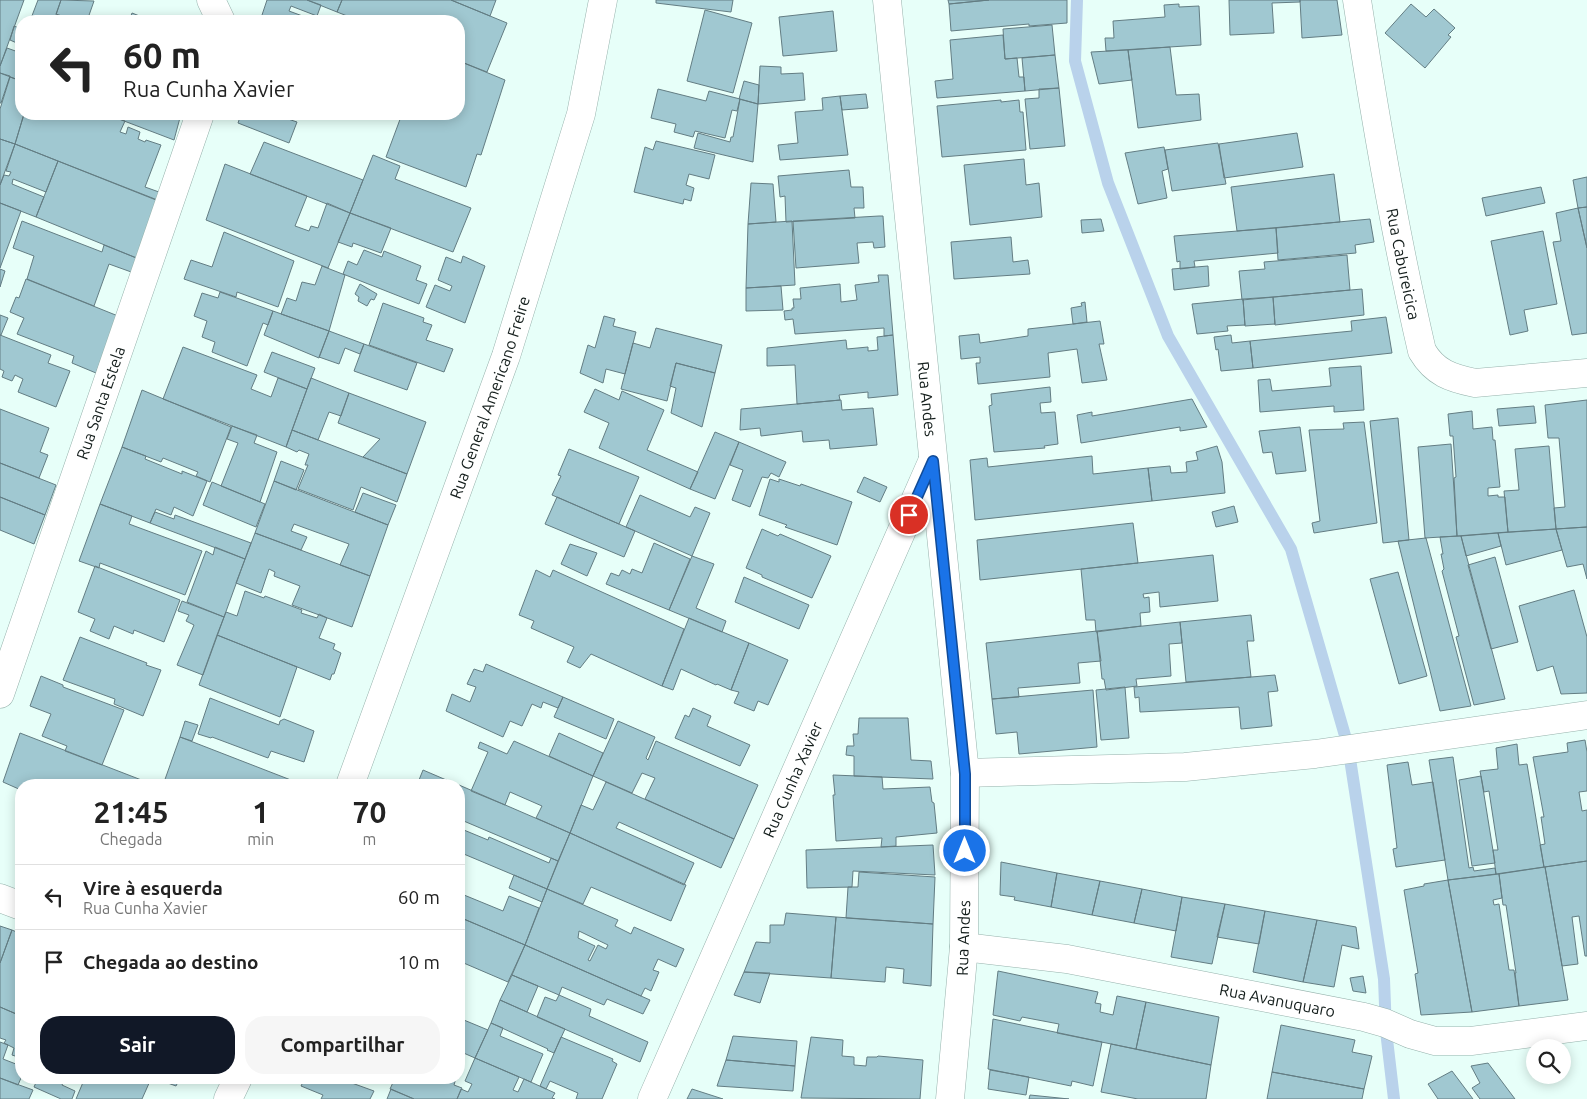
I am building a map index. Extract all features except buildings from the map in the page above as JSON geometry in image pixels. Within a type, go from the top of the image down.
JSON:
[{"type":"street","points":[[212,0],[218,15]]},
{"type":"street","name":"Rua General Americano Freire","points":[[352,779],[506,356],[581,114],[603,0]]},
{"type":"street","name":"Rua Andes","points":[[887,0],[965,774],[964,948],[950,1099]]},
{"type":"street","name":"Rua Cabureicica","points":[[1357,0],[1370,90],[1407,286],[1422,351],[1425,356],[1438,371],[1458,380],[1475,382],[1587,373]]},
{"type":"street","name":"Rua Santa Estela","points":[[0,694],[198,120]]},
{"type":"street","name":"Rua Cunha Xavier","points":[[652,1099],[933,461]]},
{"type":"street","points":[[965,774],[1185,767],[1314,754],[1587,715]]},
{"type":"street","points":[[0,898],[15,904]]},
{"type":"street","name":"Rua Avanuquaro","points":[[964,948],[1067,959],[1364,1017],[1435,1041],[1471,1041],[1587,1026]]},
{"type":"street","points":[[228,1099],[235,1084]]},
{"type":"waterway","points":[[1077,0],[1075,61],[1108,183],[1168,336],[1291,549],[1348,746],[1384,979],[1386,1031],[1394,1099]]},
{"type":"route","points":[[909,515],[933,461],[965,774],[965,851]]}]
